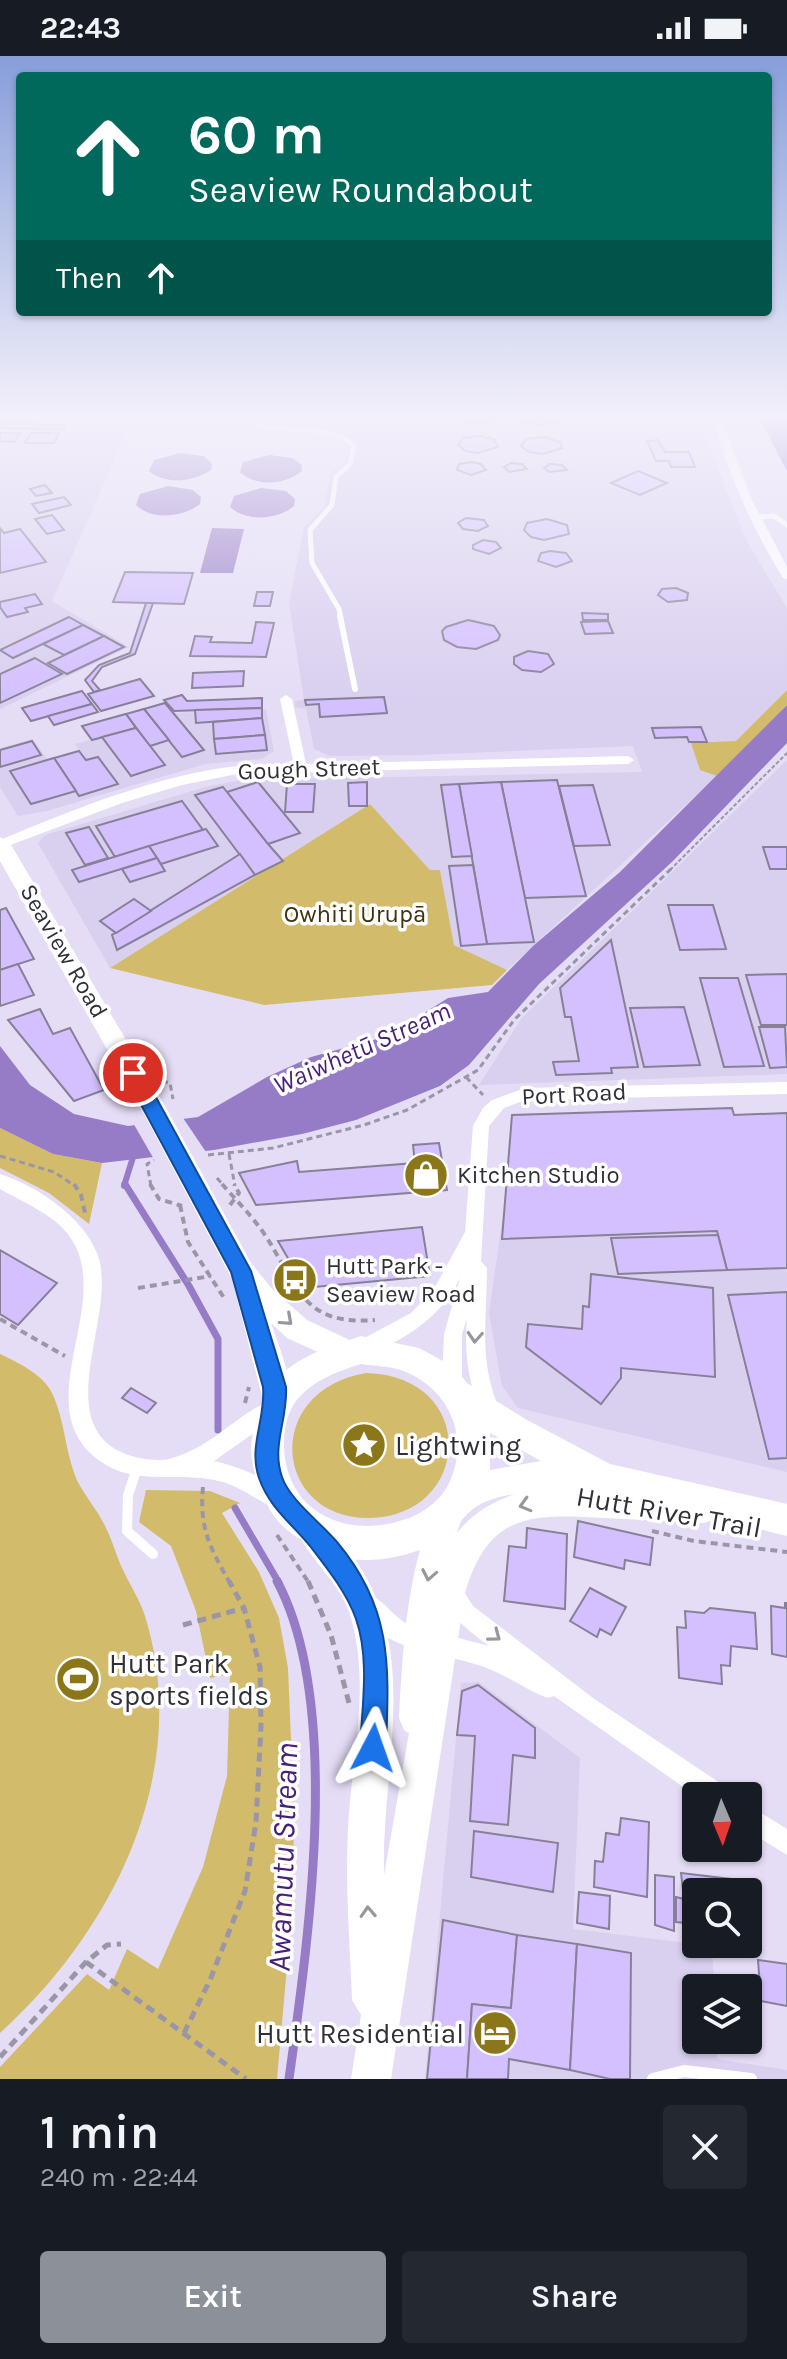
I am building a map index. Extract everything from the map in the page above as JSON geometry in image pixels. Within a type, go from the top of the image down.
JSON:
[{"type":"main road","name":"Seaview Road","points":[[0,844],[156,1113],[196,1158],[241,1271],[271,1368],[264,1406]]},
{"type":"main road","name":"Seaview Road","points":[[241,1271],[263,1298],[297,1329],[353,1351]]},
{"type":"main road","points":[[373,2063],[365,1853],[377,1699],[368,1617],[339,1563],[289,1520],[269,1475],[264,1406],[305,1371],[353,1351],[394,1352],[438,1371],[456,1389],[499,1421],[584,1467],[634,1485]]},
{"type":"main road","points":[[373,2063],[411,1830],[431,1643],[434,1550],[472,1471],[476,1442],[469,1411],[456,1389]]},
{"type":"main road","points":[[289,1520],[339,1539],[374,1544],[407,1537],[488,1486],[528,1477],[581,1477],[634,1485],[787,1520]]},
{"type":"main road","points":[[431,1643],[461,1553],[479,1530],[508,1510],[557,1500],[742,1510]]},
{"type":"street","points":[[754,510],[786,571]]},
{"type":"street","points":[[286,699],[301,769]]},
{"type":"street","name":"Gough Street","points":[[0,844],[39,828],[210,774],[628,760]]},
{"type":"street","name":"Port Road","points":[[456,1389],[452,1344],[471,1270],[481,1126],[493,1106],[501,1100],[525,1094],[787,1088]]},
{"type":"street","points":[[0,1181],[63,1219],[85,1246],[92,1277],[79,1411],[90,1440],[106,1454],[145,1468],[214,1470],[254,1486],[289,1520]]},
{"type":"street","name":"Port Road","points":[[353,1351],[400,1331],[430,1310],[451,1283],[472,1231]]},
{"type":"street","name":"Port Road","points":[[472,1231],[478,1274],[474,1355],[484,1400],[499,1421]]},
{"type":"street","points":[[145,1468],[210,1453],[264,1406]]},
{"type":"street","points":[[452,1577],[453,1598],[460,1609],[585,1706],[696,1782]]},
{"type":"street","points":[[359,1596],[392,1628],[431,1643],[491,1658],[585,1706]]},
{"type":"street","points":[[762,1826],[787,1843]]},
{"type":"lane","points":[[327,510],[310,530],[310,548],[318,575],[339,609],[355,689]]},
{"type":"lane","points":[[757,517],[774,515],[782,518],[787,525]]},
{"type":"lane","points":[[145,1468],[128,1495],[127,1531],[153,1554]]},
{"type":"lane","points":[[653,2079],[684,2071],[751,2079]]},
{"type":"path","points":[[196,1158],[273,1148],[364,1125],[407,1110],[478,1070],[514,1020],[787,753]]},
{"type":"path","points":[[466,1077],[493,1106]]},
{"type":"path","points":[[229,1154],[232,1180],[239,1193],[234,1201]]},
{"type":"path","points":[[0,1156],[17,1164],[57,1171],[82,1196],[83,1210],[89,1224]]},
{"type":"path","points":[[138,1288],[211,1276],[188,1242],[180,1206],[163,1205],[150,1184],[147,1164],[154,1160]]},
{"type":"path","points":[[210,1170],[262,1230],[293,1287],[308,1305],[328,1317],[341,1320],[384,1318]]},
{"type":"path","points":[[0,1319],[82,1366]]},
{"type":"path","points":[[249,1377],[264,1406]]},
{"type":"path","points":[[184,2033],[210,1980],[245,1891],[256,1822],[260,1667],[244,1608],[206,1537],[200,1516],[203,1483]]},
{"type":"path","points":[[289,1520],[322,1607],[351,1715]]},
{"type":"path","name":"Hutt River Trail","points":[[649,1531],[694,1541],[787,1552]]},
{"type":"path","points":[[183,1625],[244,1608]]},
{"type":"path","points":[[0,2057],[86,1962],[107,1945],[121,1944]]},
{"type":"path","points":[[86,1962],[246,2079]]},
{"type":"shaded area","points":[[0,510],[92,510],[52,601],[129,647],[0,709]]},
{"type":"shaded area","points":[[321,510],[734,510],[745,538],[787,608],[787,690],[736,741],[700,769],[717,776],[507,970],[454,945],[440,870],[430,870],[370,804],[110,968],[38,843],[45,835],[205,787],[242,780],[642,772],[633,746],[330,756],[314,749],[306,709],[295,707],[295,701],[304,700],[289,603],[304,527]]},
{"type":"shaded area","points":[[161,703],[171,713],[266,709],[274,751],[262,759],[205,764],[47,811],[18,816],[0,787],[0,748],[33,739],[47,759],[79,750],[75,744],[90,740],[80,726]]},
{"type":"shaded area","points":[[787,760],[787,1074],[479,1085],[522,1018]]},
{"type":"shaded area","points":[[787,1114],[787,1472],[518,1408],[502,1386],[489,1313],[515,1131]]},
{"type":"shaded area","points":[[479,1682],[580,1758],[573,1929],[682,1942],[682,1958],[713,1958],[713,1974],[682,1974],[682,2054],[717,2054],[717,2059],[787,2070],[787,2079],[425,2079],[461,1683]]},
{"type":"green space","points":[[787,690],[787,705],[717,776],[700,770],[691,743],[736,741]]},
{"type":"green space","name":"Owhiti Urupā","points":[[370,804],[430,870],[440,870],[454,945],[507,970],[492,985],[264,1005],[110,968]]},
{"type":"green space","points":[[0,1128],[53,1154],[102,1163],[89,1224],[49,1193],[0,1168]]},
{"type":"green space","name":"Hutt Park sports fields","points":[[0,1354],[37,1375],[52,1393],[75,1475],[106,1528],[145,1616],[157,1674],[159,1732],[150,1789],[133,1844],[109,1897],[78,1946],[41,1992],[0,2033]]},
{"type":"green space","points":[[366,1373],[403,1380],[429,1397],[444,1420],[449,1446],[443,1472],[428,1495],[403,1512],[369,1518],[337,1513],[314,1498],[299,1477],[292,1453],[296,1427],[309,1403],[332,1384]]},
{"type":"green space","points":[[146,1490],[210,1491],[240,1503],[222,1513],[259,1572],[279,1618],[288,1668],[294,1812],[293,1900],[277,2079],[0,2079],[0,2067],[87,1974],[109,1990],[127,1949],[158,1969],[203,1867],[227,1776],[230,1674],[210,1678],[196,1611],[171,1546],[139,1522]]},
{"type":"water","points":[[144,510],[188,510],[168,515]]},
{"type":"water","points":[[235,510],[288,510],[262,517]]},
{"type":"water","points":[[212,528],[244,529],[233,573],[200,573]]},
{"type":"water","name":"Waiwhetū Stream","points":[[787,705],[787,743],[673,861],[539,984],[469,1065],[440,1086],[356,1120],[302,1134],[214,1150],[102,1163],[53,1154],[0,1128],[0,1046],[30,1085],[74,1114],[128,1126],[198,1117],[267,1077],[311,1057],[388,1036],[448,998],[488,992],[533,946],[620,872]]},
{"type":"pier","points":[[181,1115],[208,1155],[155,1161],[132,1121]]},
{"type":"building","points":[[52,515],[64,530],[47,534],[35,519]]},
{"type":"building","points":[[466,518],[484,520],[488,526],[478,531],[463,529],[458,523]]},
{"type":"building","points":[[547,519],[567,525],[569,534],[544,540],[531,537],[524,530],[527,523]]},
{"type":"building","points":[[0,528],[4,533],[20,529],[46,562],[0,573]]},
{"type":"building","points":[[483,540],[496,542],[501,548],[489,554],[473,549],[473,545]]},
{"type":"building","points":[[541,553],[566,553],[572,561],[556,567],[538,561]]},
{"type":"building","points":[[125,572],[193,573],[184,604],[113,602]]},
{"type":"building","points":[[676,588],[688,593],[687,600],[668,602],[658,595],[662,589]]},
{"type":"building","points":[[257,592],[273,592],[270,606],[254,606]]},
{"type":"building","points":[[35,594],[42,604],[25,608],[28,612],[7,617],[0,607],[0,602]]},
{"type":"building","points":[[146,603],[153,603],[135,654],[102,667],[92,681],[100,690],[94,692],[85,680],[99,665],[130,653]]},
{"type":"building","points":[[582,613],[608,614],[608,620],[583,620]]},
{"type":"building","points":[[69,617],[83,625],[13,658],[0,650]]},
{"type":"building","points":[[468,620],[494,626],[500,635],[498,640],[476,649],[457,647],[444,640],[442,631],[446,627]]},
{"type":"building","points":[[608,621],[613,633],[585,634],[581,622]]},
{"type":"building","points":[[256,622],[274,623],[266,657],[190,656],[195,636],[212,637],[210,642],[252,643]]},
{"type":"building","points":[[83,625],[104,636],[64,655],[43,644]]},
{"type":"building","points":[[104,636],[124,647],[67,674],[48,663]]},
{"type":"building","points":[[528,651],[548,654],[554,664],[541,672],[522,670],[514,664],[514,657]]},
{"type":"building","points":[[35,658],[62,674],[0,703],[0,674]]},
{"type":"building","points":[[244,671],[243,686],[192,688],[193,673]]},
{"type":"building","points":[[140,679],[154,696],[101,711],[88,694]]},
{"type":"building","points":[[82,691],[92,704],[31,721],[22,708]]},
{"type":"building","points":[[182,695],[187,701],[262,698],[262,708],[174,711],[164,700]]},
{"type":"building","points":[[384,697],[387,713],[320,717],[319,704],[306,705],[305,700]]},
{"type":"building","points":[[165,703],[204,750],[182,757],[144,709]]},
{"type":"building","points":[[92,704],[98,712],[54,725],[48,716]]},
{"type":"building","points":[[262,708],[262,718],[196,723],[195,710]]},
{"type":"building","points":[[144,709],[169,740],[150,746],[126,714]]},
{"type":"building","points":[[126,714],[136,728],[92,740],[82,726]]},
{"type":"building","points":[[262,718],[265,735],[214,739],[213,722]]},
{"type":"building","points":[[701,727],[707,742],[689,742],[687,737],[655,738],[652,728]]},
{"type":"building","points":[[136,728],[165,765],[131,776],[102,737]]},
{"type":"building","points":[[265,735],[267,750],[216,754],[214,739]]},
{"type":"building","points":[[32,741],[41,755],[0,767],[0,750]]},
{"type":"building","points":[[79,751],[86,760],[98,757],[118,784],[79,796],[54,758]]},
{"type":"building","points":[[54,758],[76,791],[31,804],[10,771]]},
{"type":"building","points":[[557,780],[586,896],[525,898],[501,782]]},
{"type":"building","points":[[258,782],[300,833],[268,844],[227,792]]},
{"type":"building","points":[[367,782],[367,806],[349,806],[348,783]]},
{"type":"building","points":[[501,782],[534,942],[487,944],[459,784]]},
{"type":"building","points":[[287,784],[315,784],[313,812],[285,812]]},
{"type":"building","points":[[459,784],[472,856],[452,857],[441,785]]},
{"type":"building","points":[[593,785],[610,845],[574,846],[559,786]]},
{"type":"building","points":[[223,787],[283,861],[255,875],[195,795]]},
{"type":"building","points":[[182,801],[203,830],[115,857],[96,826]]},
{"type":"building","points":[[89,827],[108,858],[85,865],[66,833]]},
{"type":"building","points":[[206,829],[218,846],[161,864],[149,846]]},
{"type":"building","points":[[149,846],[157,858],[79,882],[72,870]]},
{"type":"building","points":[[763,847],[787,847],[787,869],[770,869]]},
{"type":"building","points":[[240,854],[255,875],[117,950],[112,935]]},
{"type":"building","points":[[157,858],[165,871],[130,882],[122,869]]},
{"type":"building","points":[[473,865],[487,944],[461,946],[449,866]]},
{"type":"building","points":[[134,899],[151,911],[116,933],[100,921]]},
{"type":"building","points":[[668,905],[713,905],[726,949],[680,950]]},
{"type":"building","points":[[6,908],[34,959],[0,970],[0,910]]},
{"type":"building","points":[[611,940],[638,1067],[611,1068],[612,1073],[556,1075],[553,1062],[579,1061],[571,1017],[565,1017],[560,988]]},
{"type":"building","points":[[18,964],[34,995],[0,1006],[0,970]]},
{"type":"building","points":[[787,974],[787,1025],[761,1025],[746,975]]},
{"type":"building","points":[[700,978],[738,978],[764,1066],[724,1067]]},
{"type":"building","points":[[684,1007],[700,1065],[644,1067],[630,1008]]},
{"type":"building","points":[[40,1009],[53,1034],[70,1028],[104,1090],[74,1101],[8,1020]]},
{"type":"building","points":[[759,1027],[785,1027],[787,1067],[770,1068]]},
{"type":"building","points":[[732,1108],[734,1115],[787,1113],[787,1268],[727,1270],[717,1231],[502,1239],[512,1115]]},
{"type":"building","points":[[439,1143],[447,1190],[256,1205],[239,1173],[297,1161],[299,1172],[415,1163],[413,1145]]},
{"type":"building","points":[[422,1227],[430,1276],[314,1287],[300,1279],[278,1241]]},
{"type":"building","points":[[718,1235],[727,1270],[618,1274],[611,1238]]},
{"type":"building","points":[[0,1250],[57,1283],[18,1325],[0,1314]]},
{"type":"building","points":[[591,1274],[713,1288],[715,1377],[621,1368],[621,1378],[601,1404],[526,1347],[528,1324],[582,1329],[583,1306],[589,1307]]},
{"type":"building","points":[[787,1292],[787,1458],[769,1459],[728,1295]]},
{"type":"building","points":[[131,1388],[156,1403],[147,1413],[122,1398]]},
{"type":"building","points":[[578,1521],[653,1538],[650,1565],[625,1560],[624,1569],[574,1557]]},
{"type":"building","points":[[527,1528],[567,1534],[565,1609],[504,1601],[509,1546],[526,1548]]},
{"type":"building","points":[[590,1588],[626,1607],[611,1635],[600,1629],[597,1637],[570,1621]]},
{"type":"building","points":[[785,1603],[787,1657],[772,1654],[771,1606],[785,1608]]},
{"type":"building","points":[[710,1608],[755,1613],[757,1649],[731,1646],[730,1666],[721,1665],[722,1684],[679,1678],[677,1627],[686,1628],[685,1611],[704,1613]]},
{"type":"building","points":[[478,1685],[535,1728],[535,1758],[513,1755],[508,1825],[470,1821],[475,1736],[457,1735],[462,1691]]},
{"type":"building","points":[[621,1818],[649,1822],[647,1897],[594,1887],[595,1861],[603,1862],[606,1833],[619,1835]]},
{"type":"building","points":[[474,1831],[558,1843],[553,1892],[471,1877]]},
{"type":"building","points":[[681,1873],[722,1878],[682,1878],[682,1882]]},
{"type":"building","points":[[655,1875],[674,1877],[674,1931],[655,1925]]},
{"type":"building","points":[[579,1892],[610,1896],[609,1929],[577,1923]]},
{"type":"building","points":[[676,1897],[682,1898],[682,1923],[676,1922]]},
{"type":"building","points":[[443,1920],[517,1935],[511,2008],[472,2004],[467,2079],[427,2079]]},
{"type":"building","points":[[517,1935],[577,1944],[570,2070],[509,2059],[508,2079],[467,2079],[472,2004],[511,2008]]},
{"type":"building","points":[[577,1944],[631,1953],[630,2079],[610,2079],[570,2070]]},
{"type":"building","points":[[758,1960],[787,1964],[787,2006],[762,2001],[762,1974],[759,1974]]},
{"type":"waterway","name":"Awamutu Stream","points":[[124,1186],[134,1154]]},
{"type":"waterway","name":"Awamutu Stream","points":[[125,1184],[189,1286],[218,1339],[218,1430]]},
{"type":"waterway","name":"Awamutu Stream","points":[[235,1508],[279,1583]]},
{"type":"waterway","name":"Awamutu Stream","points":[[277,1581],[297,1632],[309,1692],[315,1757],[311,1894],[289,2079]]},
{"type":"place","name":"Kitchen Studio","points":[[426,1175]]},
{"type":"place","name":"Hutt Park - Seaview Road","points":[[295,1280]]},
{"type":"place","name":"Lightwing","points":[[364,1445]]},
{"type":"place","name":"Hutt Park sports fields","points":[[78,1679]]},
{"type":"place","name":"Hutt Residential","points":[[495,2033]]},
{"type":"route","points":[[133,1073],[241,1271],[275,1387],[276,1403],[270,1416],[265,1445],[269,1475],[275,1489],[339,1563],[368,1617],[376,1670],[373,1748]]}]
